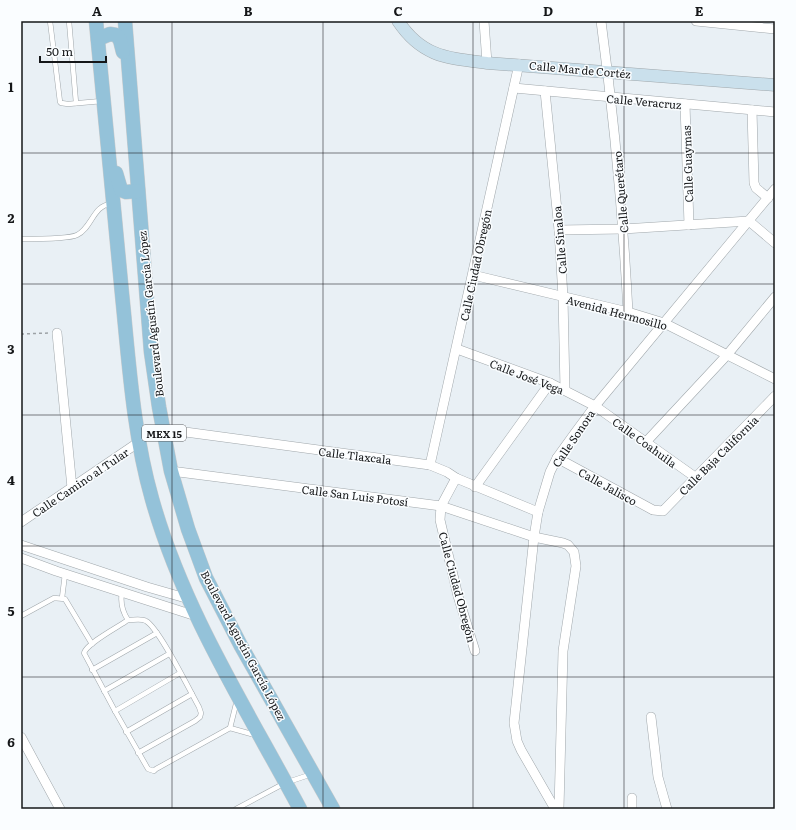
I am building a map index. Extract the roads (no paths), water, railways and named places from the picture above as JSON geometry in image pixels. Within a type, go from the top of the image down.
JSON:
[{"type":"main road","name":"MEX 15","points":[[96,21],[132,396],[139,442],[157,514],[169,552],[196,616],[300,809]]},
{"type":"main road","name":"Boulevard Agustín García López","points":[[125,21],[151,352],[171,471],[188,529],[206,578],[241,646],[333,809]]},
{"type":"main road","points":[[98,38],[110,34],[116,35],[120,40],[128,72]]},
{"type":"main road","points":[[108,152],[112,159],[121,190],[126,192],[138,191]]},
{"type":"street","name":"Calle Mar de Cortéz","points":[[398,21],[414,41],[426,50],[454,59],[487,63],[519,64],[775,84]]},
{"type":"street","points":[[484,21],[487,63]]},
{"type":"street","name":"Calle Querétaro","points":[[601,21],[611,98],[623,229],[628,312]]},
{"type":"street","points":[[696,21],[775,29]]},
{"type":"street","points":[[766,21],[775,29]]},
{"type":"street","name":"Calle Ciudad Obregón","points":[[430,465],[457,349],[519,64]]},
{"type":"street","name":"Calle Veracruz","points":[[514,88],[775,112]]},
{"type":"street","name":"Calle Sinaloa","points":[[545,91],[559,230],[563,297],[565,390]]},
{"type":"street","name":"Calle Guaymas","points":[[685,104],[689,225]]},
{"type":"street","points":[[752,110],[754,183],[756,188],[768,198]]},
{"type":"street","name":"Calle Sonora","points":[[556,809],[521,750],[514,731],[534,537],[538,512],[550,472],[557,458],[595,406],[775,190]]},
{"type":"street","points":[[559,230],[623,229],[749,221],[775,243]]},
{"type":"street","name":"Avenida Hermosillo","points":[[473,275],[628,312],[664,323],[775,379]]},
{"type":"street","points":[[646,442],[727,354],[775,297]]},
{"type":"street","points":[[57,333],[72,488]]},
{"type":"street","name":"Calle José Vega","points":[[457,349],[550,383],[595,406]]},
{"type":"street","points":[[475,486],[550,383]]},
{"type":"street","name":"Calle Baja California","points":[[660,512],[666,508],[775,396]]},
{"type":"street","name":"Calle Coahuila","points":[[595,406],[695,478]]},
{"type":"street","name":"Calle Tlaxcala","points":[[163,430],[430,465],[456,478],[538,512]]},
{"type":"street","name":"Calle Camino al Tular","points":[[21,522],[139,442]]},
{"type":"street","name":"Calle Jalisco","points":[[557,458],[653,510],[660,512]]},
{"type":"street","name":"Calle San Luis Potosí","points":[[171,471],[441,506],[534,537],[568,545],[574,552],[576,566],[563,651],[559,809]]},
{"type":"street","name":"Calle Ciudad Obregón","points":[[456,478],[441,506],[440,520],[458,596],[475,651]]},
{"type":"street","points":[[21,545],[81,566],[188,599]]},
{"type":"street","points":[[21,558],[77,578],[196,616]]},
{"type":"street","points":[[77,578],[81,566]]},
{"type":"street","points":[[651,717],[658,777],[668,809]]},
{"type":"street","points":[[21,737],[60,809]]},
{"type":"street","points":[[632,798],[632,809]]},
{"type":"lane","points":[[50,21],[59,99],[61,104],[103,100]]},
{"type":"lane","points":[[69,21],[76,103]]},
{"type":"lane","points":[[21,239],[76,236],[86,227],[104,205],[113,204]]},
{"type":"lane","points":[[62,598],[65,574]]},
{"type":"lane","points":[[122,592],[122,608],[128,620]]},
{"type":"lane","points":[[21,616],[46,601],[54,598],[62,598],[67,601],[92,644]]},
{"type":"lane","points":[[138,753],[199,718],[200,711],[158,633],[147,622],[138,619],[128,620],[92,644],[86,649],[84,654],[126,732],[138,753],[148,769],[154,770],[230,728],[261,737]]},
{"type":"lane","points":[[92,670],[158,633]]},
{"type":"lane","points":[[104,691],[169,654]]},
{"type":"lane","points":[[115,711],[180,673]]},
{"type":"lane","points":[[126,732],[192,694]]},
{"type":"lane","points":[[230,728],[238,696]]},
{"type":"lane","points":[[236,809],[286,782],[313,774]]}]
